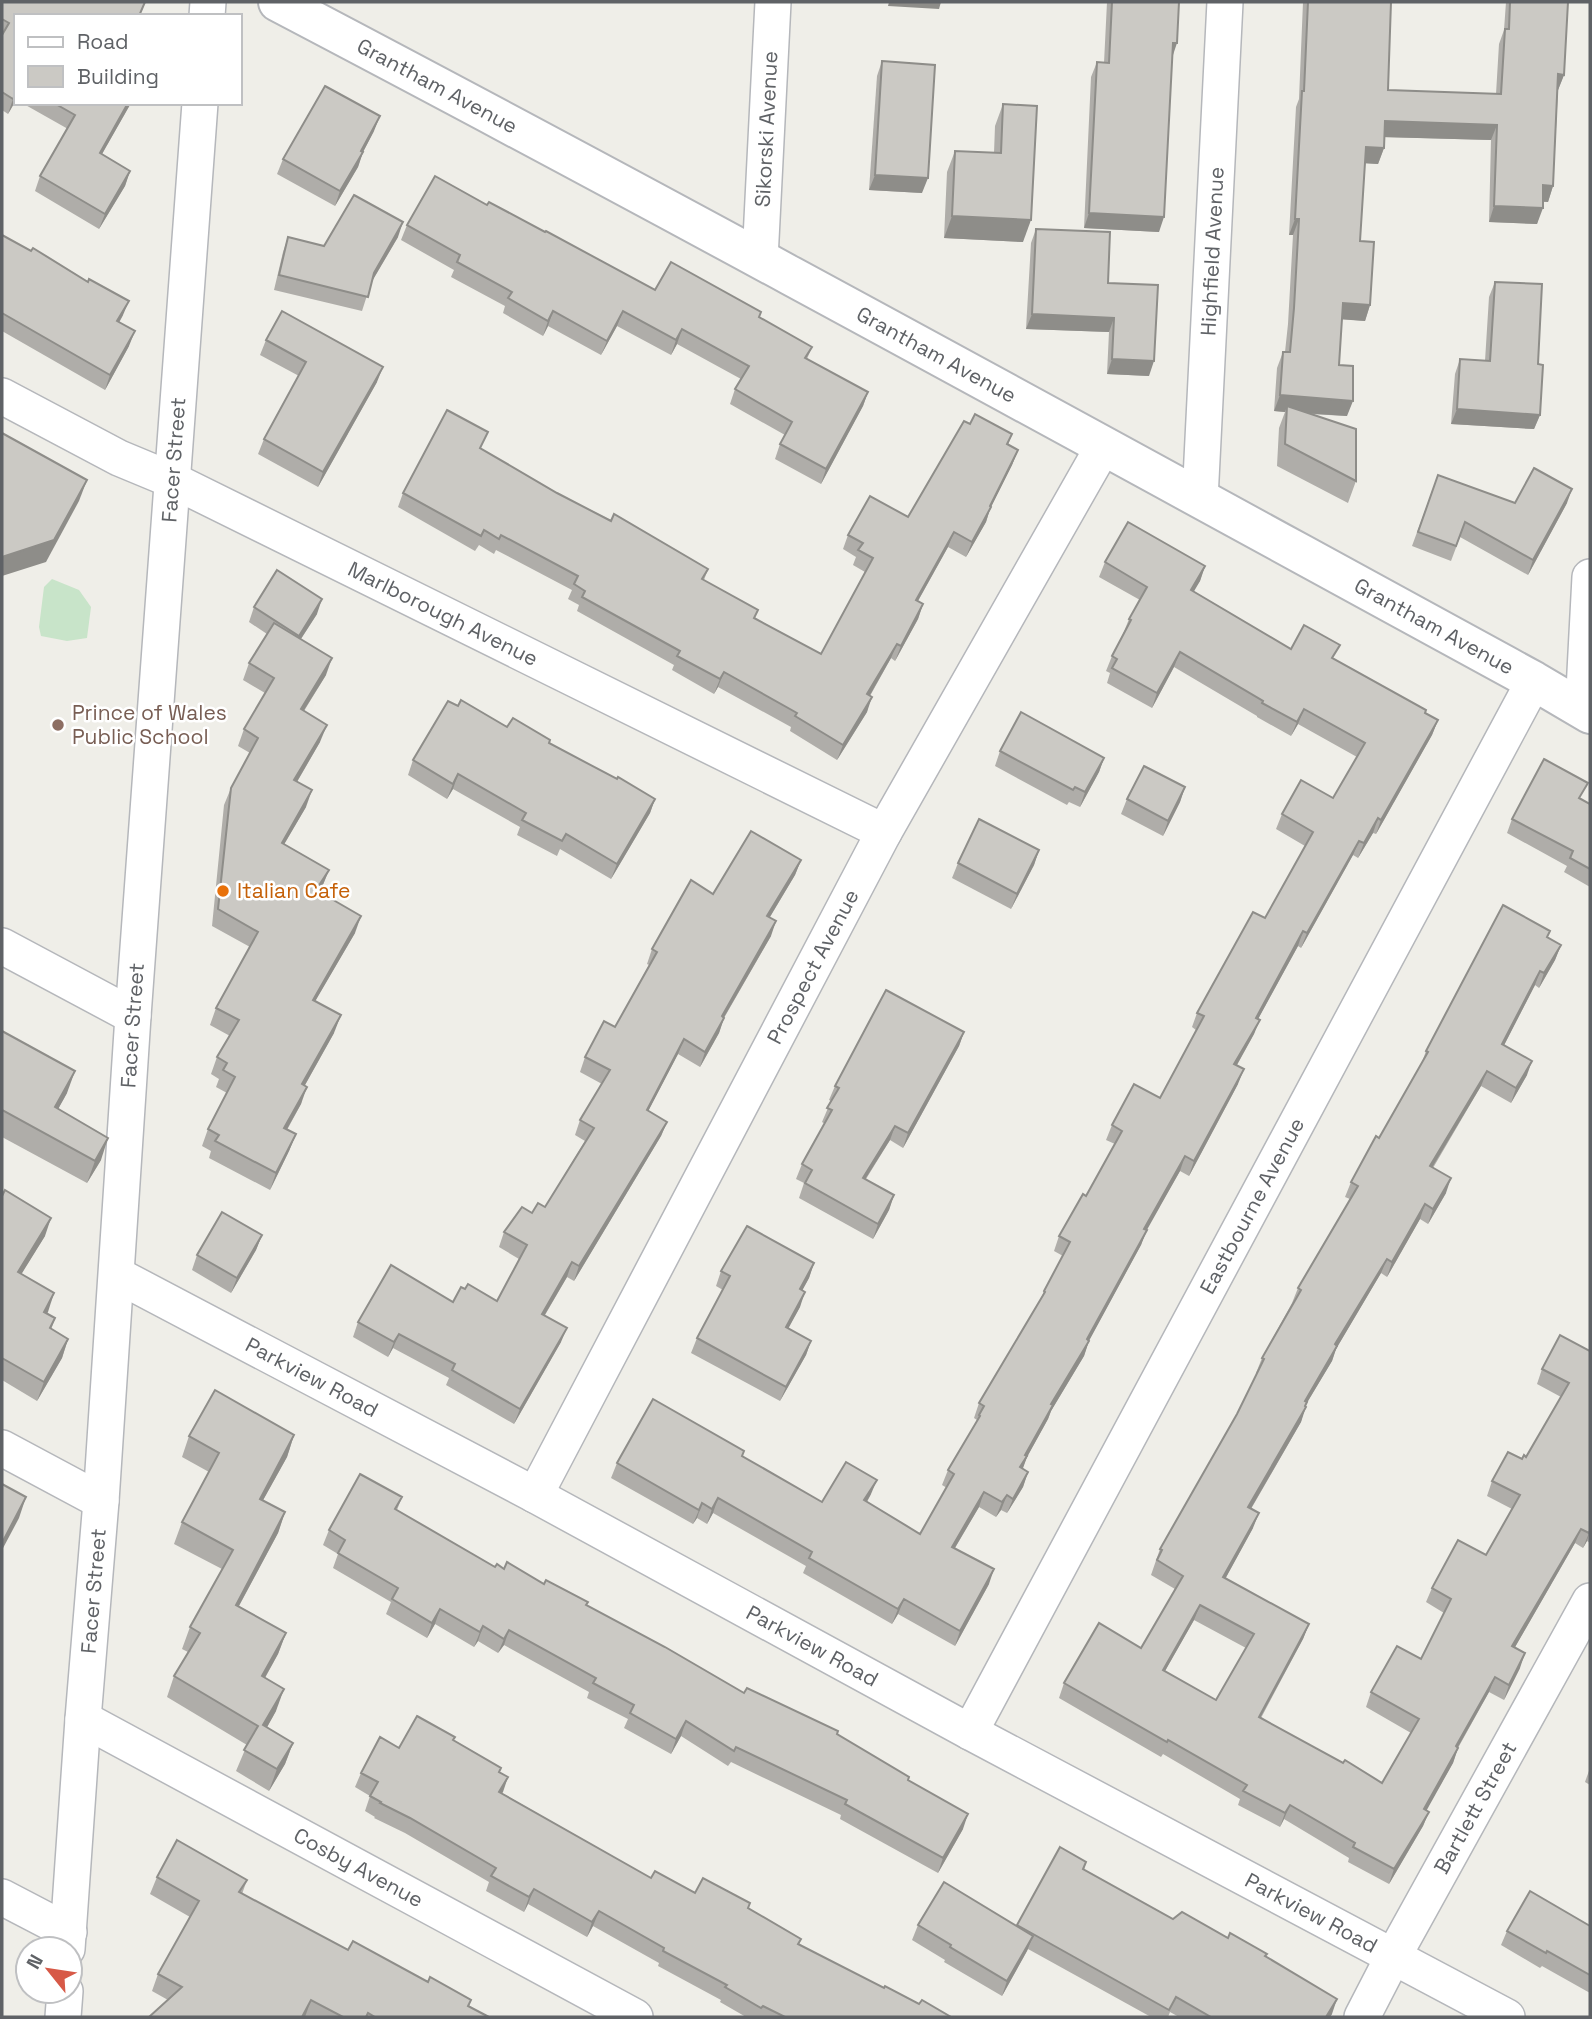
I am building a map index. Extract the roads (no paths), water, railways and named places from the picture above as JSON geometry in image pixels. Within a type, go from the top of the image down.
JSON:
[{"type":"street","name":"Grantham Avenue","points":[[278,2],[760,259],[1587,712]]},
{"type":"street","name":"Sikorski Avenue","points":[[760,259],[773,2]]},
{"type":"street","name":"Highfield Avenue","points":[[1200,499],[1225,2]]},
{"type":"street","name":"Facer Street","points":[[68,1935],[200,105]]},
{"type":"street","name":"Marlborough Avenue","points":[[2,396],[119,458],[172,480],[884,832]]},
{"type":"street","name":"Prospect Avenue","points":[[535,1495],[884,832],[1103,447]]},
{"type":"street","points":[[1587,712],[1590,578]]},
{"type":"street","name":"Eastbourne Avenue","points":[[970,1732],[1534,681]]},
{"type":"street","points":[[2,946],[133,1016]]},
{"type":"street","name":"Parkview Road","points":[[117,1275],[535,1495],[970,1732],[1507,2017]]},
{"type":"street","points":[[2,1448],[101,1501]]},
{"type":"street","name":"Bartlett Street","points":[[1362,2017],[1590,1601]]},
{"type":"street","name":"Cosby Avenue","points":[[83,1719],[635,2017]]},
{"type":"street","points":[[2,1897],[59,1935]]},
{"type":"place","name":"Prince of Wales Public School","points":[[58,725]]},
{"type":"place","name":"Italian Cafe","points":[[223,891]]}]
